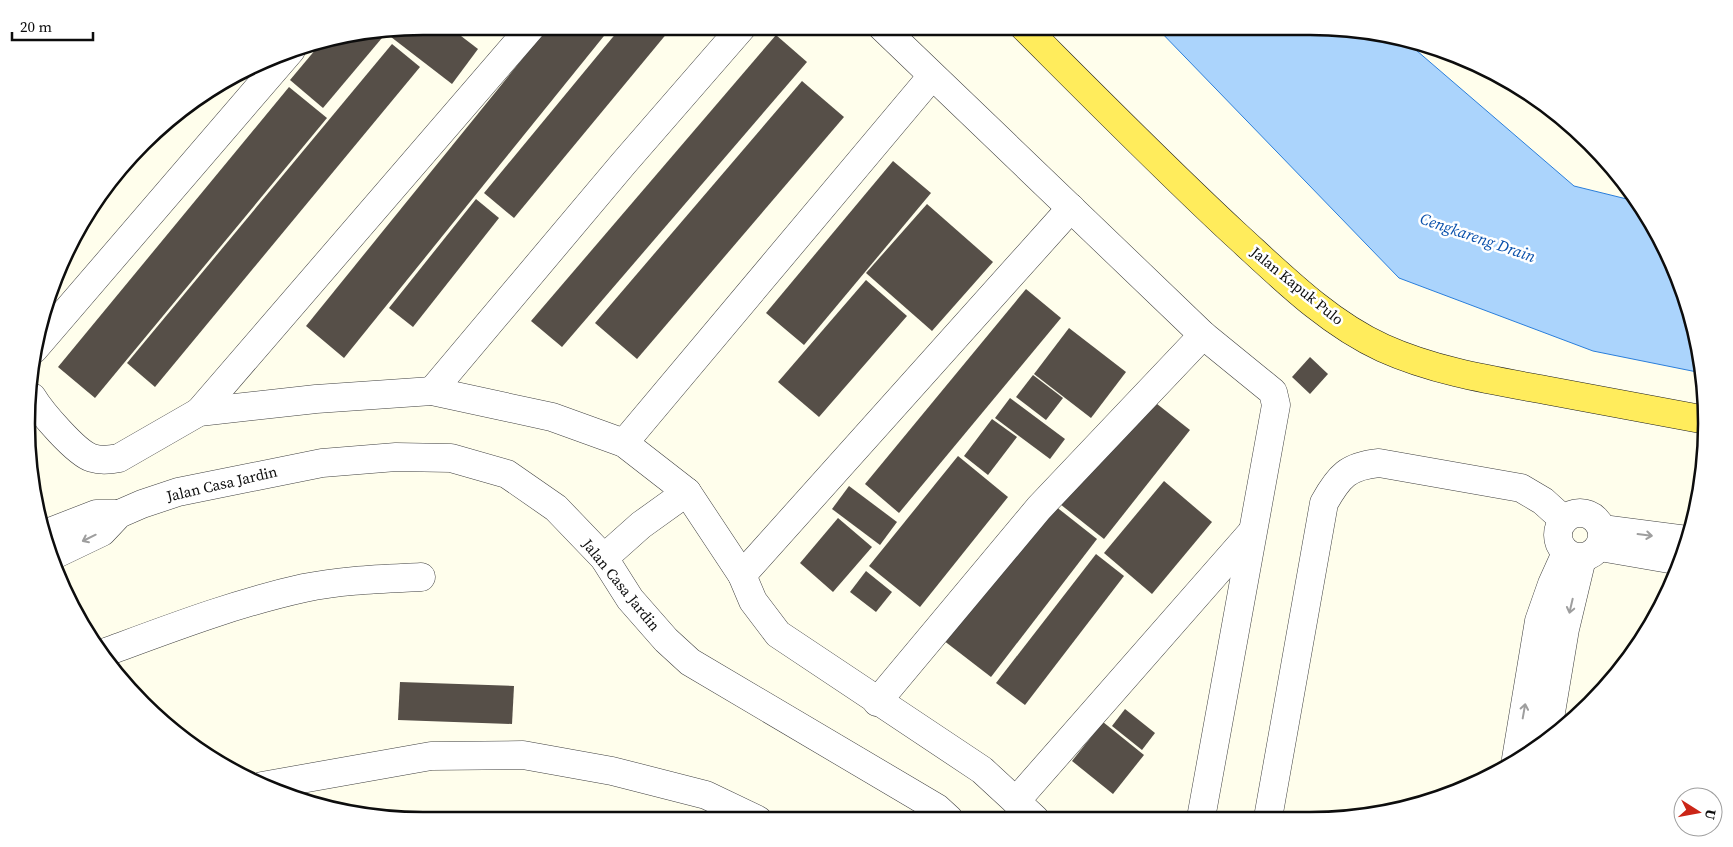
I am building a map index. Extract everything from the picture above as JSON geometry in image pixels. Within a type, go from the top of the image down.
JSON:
[{"type":"main road","name":"Jalan Kapuk Pulo","points":[[1032,35],[1159,163],[1258,255],[1335,319],[1374,343],[1428,364],[1481,378],[1698,418]]},
{"type":"street","points":[[36,401],[78,450],[91,458],[105,460],[119,458],[199,412],[524,35]]},
{"type":"street","points":[[432,390],[735,35]]},
{"type":"street","points":[[890,35],[1203,335],[1273,392],[1276,405],[1202,812]]},
{"type":"street","points":[[45,336],[280,63]]},
{"type":"street","points":[[624,443],[932,76]]},
{"type":"street","points":[[742,575],[1071,208]]},
{"type":"street","points":[[877,702],[1039,508],[1203,335]]},
{"type":"street","points":[[199,412],[316,399],[432,390],[552,417],[624,443],[687,492],[742,575],[753,601],[778,634],[877,702],[982,770],[1026,810],[1252,532]]},
{"type":"street","name":"Jalan Casa Jardin","points":[[51,532],[96,514],[119,514],[178,492],[322,463],[396,458],[451,458],[507,474],[556,508],[604,558],[630,599],[666,640],[690,662],[942,812]]},
{"type":"street","points":[[1269,812],[1324,503],[1334,484],[1347,471],[1362,465],[1380,463],[1521,488],[1543,501],[1564,520]]},
{"type":"street","points":[[604,558],[641,525],[687,492]]},
{"type":"street","points":[[1548,730],[1565,629],[1587,547],[1596,519],[1586,513],[1574,514],[1564,520],[1559,528],[1560,546],[1587,547],[1673,559]]},
{"type":"street","name":"Jalan Casa Jardin","points":[[58,553],[102,532],[119,514]]},
{"type":"street","points":[[1517,752],[1539,621],[1552,584],[1587,547],[1679,541]]},
{"type":"street","points":[[109,652],[242,603],[305,588],[353,581],[421,577]]},
{"type":"street","points":[[278,783],[431,756],[523,755],[612,771],[706,795],[741,812]]},
{"type":"water","name":"Cengkareng Drain","points":[[1164,35],[1335,36],[1385,42],[1416,50],[1574,186],[1627,199],[1646,229],[1668,275],[1685,323],[1695,372],[1593,351],[1399,278]]},
{"type":"building","points":[[460,35],[478,49],[452,84],[391,37]]},
{"type":"building","points":[[542,35],[605,35],[344,358],[306,326]]},
{"type":"building","points":[[615,35],[666,35],[514,218],[484,193]]},
{"type":"building","points":[[776,35],[807,62],[562,347],[531,321]]},
{"type":"building","points":[[383,37],[323,108],[290,80],[314,51],[348,42]]},
{"type":"building","points":[[392,44],[420,67],[155,387],[127,363]]},
{"type":"building","points":[[802,81],[844,117],[637,359],[595,323]]},
{"type":"building","points":[[289,87],[327,118],[95,398],[58,367]]},
{"type":"building","points":[[893,161],[931,193],[804,345],[766,313]]},
{"type":"building","points":[[476,199],[499,218],[413,327],[389,308]]},
{"type":"building","points":[[927,204],[993,262],[932,331],[866,273]]},
{"type":"building","points":[[866,280],[907,316],[819,417],[778,382]]},
{"type":"building","points":[[1026,289],[1061,318],[899,513],[865,484]]},
{"type":"building","points":[[1069,328],[1126,372],[1091,418],[1034,374]]},
{"type":"building","points":[[1310,357],[1328,374],[1310,394],[1292,377]]},
{"type":"building","points":[[1033,375],[1063,398],[1046,420],[1016,397]]},
{"type":"building","points":[[1147,396],[1190,430],[1104,539],[1060,504]]},
{"type":"building","points":[[1010,398],[1065,439],[1050,459],[995,418]]},
{"type":"building","points":[[992,419],[1017,437],[988,475],[964,456]]},
{"type":"building","points":[[958,456],[1008,497],[920,607],[869,566]]},
{"type":"building","points":[[1164,481],[1212,522],[1152,594],[1104,553]]},
{"type":"building","points":[[849,486],[897,522],[880,545],[832,509]]},
{"type":"building","points":[[1050,502],[1097,539],[991,677],[943,640]]},
{"type":"building","points":[[838,518],[872,547],[833,592],[800,563]]},
{"type":"building","points":[[1096,554],[1124,576],[1025,705],[996,683]]},
{"type":"building","points":[[866,571],[892,592],[876,612],[850,592]]},
{"type":"building","points":[[400,682],[514,686],[512,724],[398,720]]},
{"type":"building","points":[[1125,709],[1155,733],[1142,750],[1112,726]]},
{"type":"building","points":[[1103,722],[1144,755],[1113,794],[1072,761]]}]
